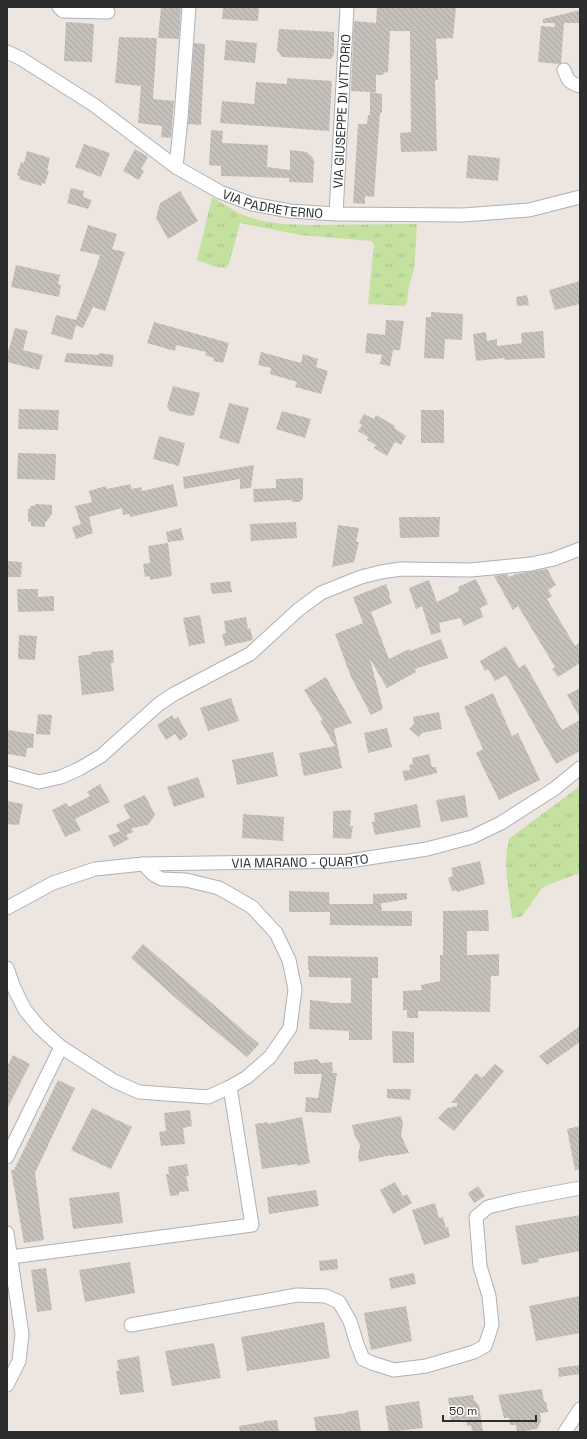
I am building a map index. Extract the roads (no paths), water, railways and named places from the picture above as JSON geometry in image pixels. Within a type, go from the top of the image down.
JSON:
[{"type":"street","points":[[59,7],[63,11],[108,12]]},
{"type":"street","points":[[176,167],[189,7]]},
{"type":"street","name":"VIA GIUSEPPE DI VITTORIO","points":[[336,214],[347,7]]},
{"type":"street","name":"VIA PADRETERNO","points":[[7,52],[94,105],[176,167],[220,192],[252,204],[290,211],[336,214],[463,216],[528,210],[580,197]]},
{"type":"street","points":[[564,70],[567,80],[580,86]]},
{"type":"street","points":[[7,773],[39,782],[61,777],[79,769],[101,756],[160,704],[174,694],[250,654],[298,610],[321,594],[361,577],[401,569],[471,570],[531,564],[554,559],[580,549]]},
{"type":"street","name":"VIA MARANO - QUARTO","points":[[7,908],[53,883],[95,869],[143,864],[349,861],[427,849],[472,837],[501,823],[554,789],[580,768]]},
{"type":"street","points":[[7,968],[14,988],[25,1010],[40,1028],[61,1047],[114,1081],[139,1092],[208,1096],[230,1088],[247,1077],[270,1057],[290,1028],[294,1008],[295,989],[289,960],[276,933],[252,907],[219,888],[186,880],[162,879],[154,875],[143,864]]},
{"type":"street","points":[[7,1157],[61,1047]]},
{"type":"street","points":[[11,1257],[252,1225],[230,1088]]},
{"type":"street","points":[[131,1325],[297,1295],[326,1296],[339,1302],[350,1321],[363,1359],[372,1364],[394,1370],[426,1366],[474,1352],[485,1346],[492,1325],[489,1296],[480,1266],[476,1217],[488,1207],[580,1188]]},
{"type":"street","points":[[7,1233],[22,1334],[19,1361],[7,1385]]},
{"type":"street","points":[[565,1432],[580,1409]]}]
